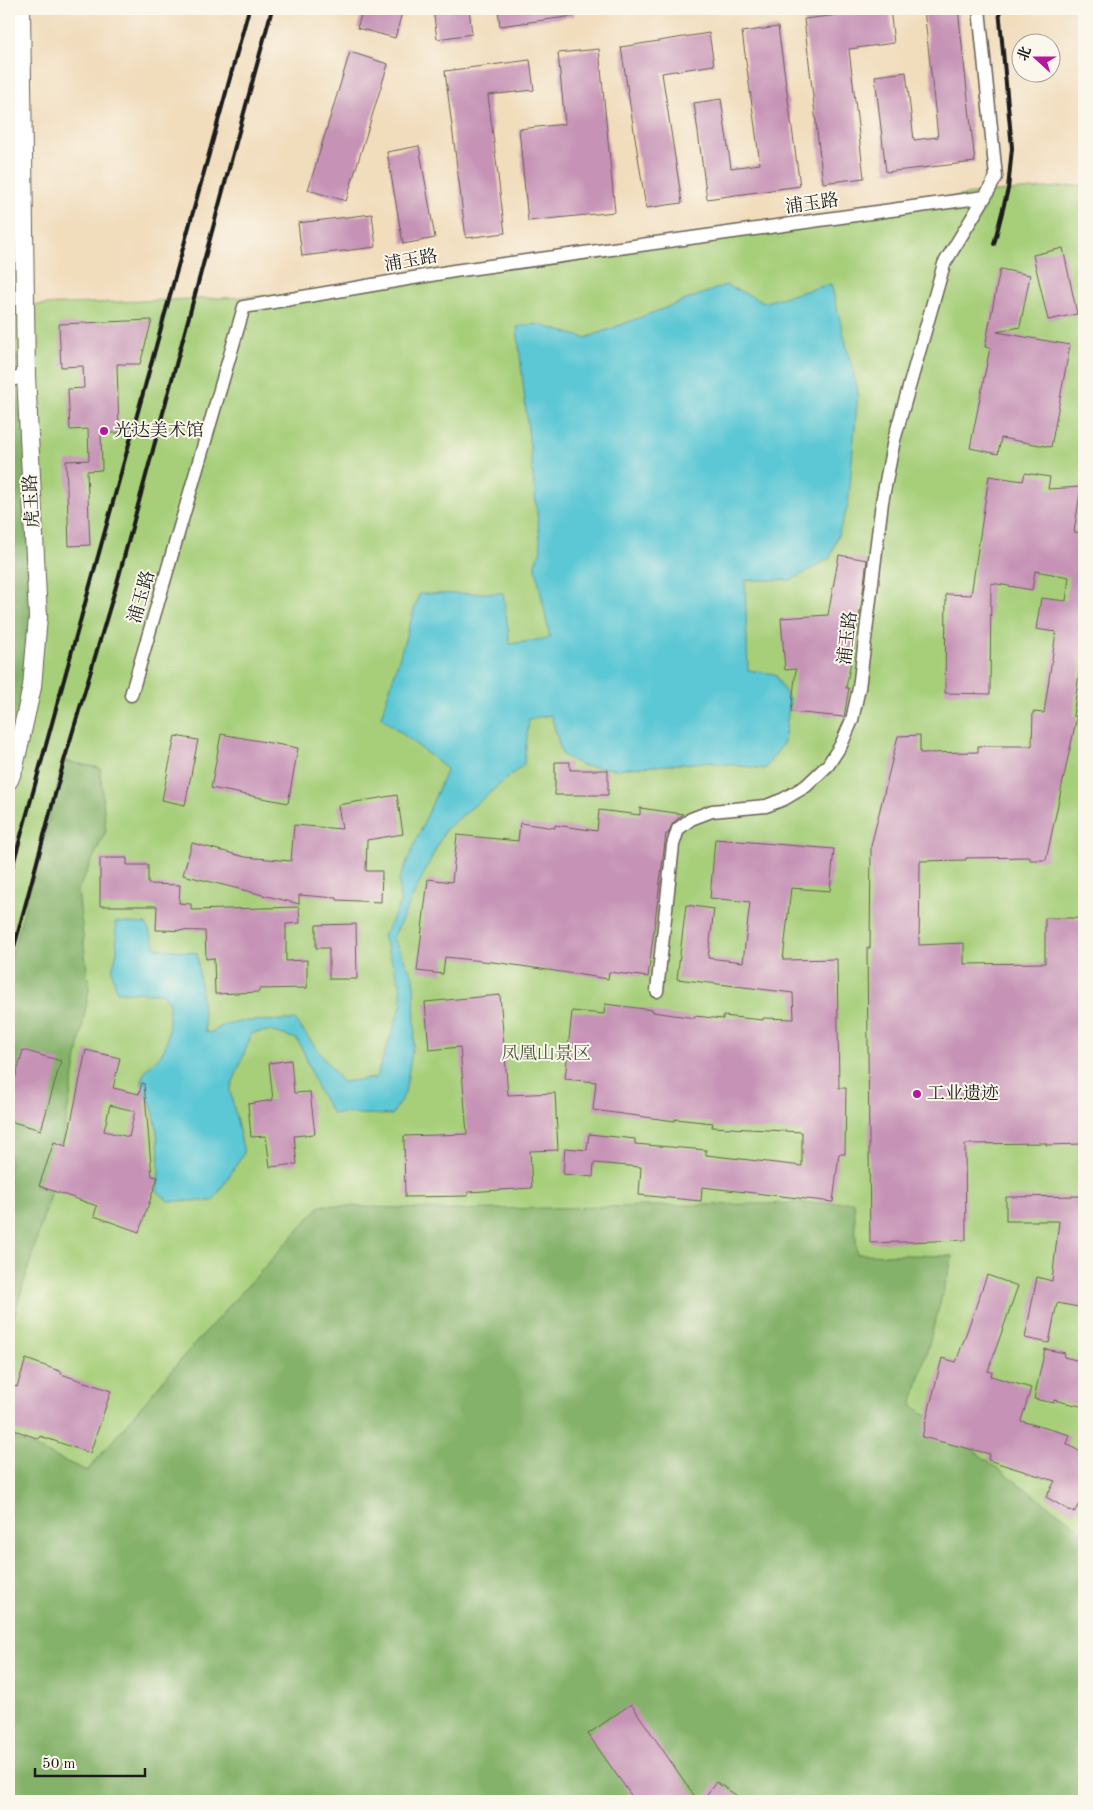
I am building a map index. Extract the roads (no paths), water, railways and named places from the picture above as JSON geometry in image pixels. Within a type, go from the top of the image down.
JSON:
[{"type":"street","name":"虎玉路","points":[[9,780],[14,767],[32,687],[38,617],[26,375],[21,9]]},
{"type":"street","name":"浦玉路","points":[[657,991],[673,845],[678,829],[691,819],[712,811],[766,806],[784,799],[806,786],[828,765],[841,745],[852,720],[859,688],[882,502],[894,440],[944,264],[996,177],[979,9]]},
{"type":"street","name":"浦玉路","points":[[132,696],[244,307],[454,271],[985,197]]},
{"type":"street","points":[[9,381],[26,375]]},
{"type":"water","points":[[831,284],[858,392],[848,506],[830,558],[792,580],[745,580],[748,670],[775,674],[790,701],[784,742],[765,769],[706,762],[616,769],[583,766],[562,755],[551,715],[529,719],[524,764],[445,830],[393,938],[414,978],[415,1034],[405,1093],[392,1115],[332,1113],[318,1090],[297,1039],[270,1031],[252,1033],[230,1090],[244,1153],[213,1201],[168,1201],[157,1191],[159,1150],[157,1130],[152,1106],[143,1089],[142,1081],[145,1072],[162,1054],[166,1044],[169,1025],[169,1000],[161,993],[117,992],[112,971],[117,951],[115,922],[146,924],[157,948],[197,953],[205,1031],[210,1033],[226,1024],[248,1021],[295,1020],[342,1082],[376,1078],[402,1004],[400,984],[383,936],[400,904],[399,880],[447,769],[381,717],[419,594],[503,593],[510,644],[550,638],[535,563],[541,550],[517,327],[536,324],[586,338],[726,285],[765,302]]},
{"type":"railway","points":[[9,879],[249,9]]},
{"type":"railway","points":[[9,966],[64,761],[117,583],[272,9]]},
{"type":"railway","points":[[994,244],[1008,189],[1012,148],[999,9]]},
{"type":"place","name":"光达美术馆","points":[[104,431]]},
{"type":"place","name":"工业遗迹","points":[[917,1094]]},
{"type":"park label","name":"凤凰山景区","points":[[546,1054]]}]
